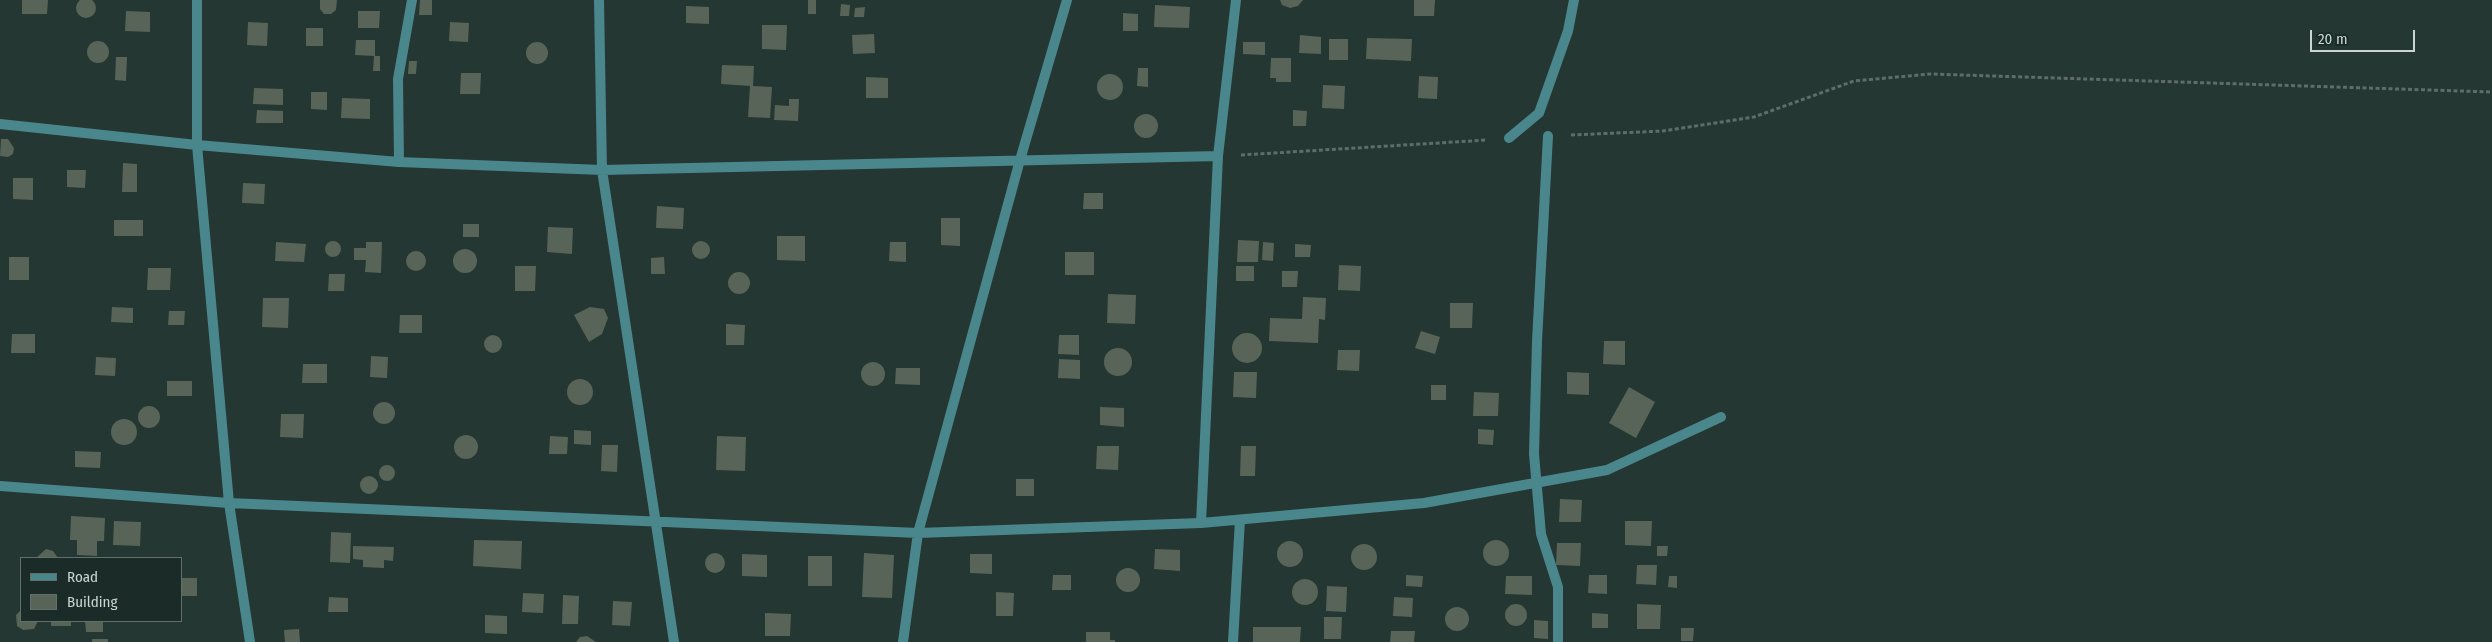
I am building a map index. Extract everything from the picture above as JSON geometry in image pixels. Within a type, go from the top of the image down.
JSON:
[{"type":"street","points":[[198,0],[197,145],[229,503],[250,642]]},
{"type":"street","points":[[399,162],[398,78],[412,0]]},
{"type":"street","points":[[599,0],[602,170],[674,642]]},
{"type":"street","points":[[902,642],[918,533],[1020,160],[1067,0]]},
{"type":"street","points":[[1201,523],[1218,156],[1236,0]]},
{"type":"street","points":[[1509,138],[1539,113],[1568,31],[1574,0]]},
{"type":"street","points":[[0,124],[197,145],[399,162],[602,170],[1218,156]]},
{"type":"street","points":[[1548,136],[1536,342],[1536,483],[1541,534],[1558,588],[1558,642]]},
{"type":"street","points":[[0,486],[229,503],[918,533],[1201,523],[1424,503],[1607,470],[1721,417]]},
{"type":"street","points":[[1234,642],[1240,520]]},
{"type":"path","points":[[1548,136],[1663,131],[1754,117],[1854,81],[1930,74],[2492,92]]},
{"type":"path","points":[[1218,156],[1383,148],[1509,138]]},
{"type":"building","points":[[82,-1],[90,-1],[95,4],[95,12],[90,17],[82,17],[77,12],[77,4]]},
{"type":"building","points":[[22,0],[48,0],[47,14],[22,14]]},
{"type":"building","points":[[320,0],[337,0],[336,10],[331,14],[324,14],[320,9]]},
{"type":"building","points":[[420,0],[432,0],[432,15],[419,15]]},
{"type":"building","points":[[808,0],[816,0],[816,14],[808,14]]},
{"type":"building","points":[[1280,0],[1303,0],[1298,6],[1290,8],[1282,5]]},
{"type":"building","points":[[1414,0],[1435,0],[1434,16],[1414,16]]},
{"type":"building","points":[[841,4],[850,5],[849,16],[840,16]]},
{"type":"building","points":[[1155,5],[1190,7],[1189,28],[1154,27]]},
{"type":"building","points":[[686,6],[709,7],[709,24],[686,23]]},
{"type":"building","points":[[865,7],[864,17],[854,17],[855,8]]},
{"type":"building","points":[[126,11],[150,12],[150,32],[125,31]]},
{"type":"building","points":[[358,11],[380,11],[379,28],[358,28]]},
{"type":"building","points":[[1123,13],[1138,14],[1138,31],[1123,31]]},
{"type":"building","points":[[248,22],[268,23],[267,46],[247,45]]},
{"type":"building","points":[[450,22],[469,23],[468,42],[449,41]]},
{"type":"building","points":[[762,25],[787,25],[786,50],[762,49]]},
{"type":"building","points":[[306,28],[323,28],[323,46],[306,46]]},
{"type":"building","points":[[874,34],[875,53],[853,54],[852,35]]},
{"type":"building","points":[[1300,35],[1321,37],[1321,54],[1299,53]]},
{"type":"building","points":[[1367,38],[1412,39],[1411,61],[1366,59]]},
{"type":"building","points":[[1329,39],[1348,39],[1348,60],[1329,60]]},
{"type":"building","points":[[356,40],[375,40],[375,56],[380,56],[380,71],[373,71],[374,56],[355,55]]},
{"type":"building","points":[[98,41],[106,44],[109,52],[106,60],[98,63],[90,60],[87,52],[90,44]]},
{"type":"building","points":[[537,42],[547,49],[548,53],[541,63],[537,64],[527,57],[526,53],[533,43]]},
{"type":"building","points":[[1243,42],[1265,42],[1265,55],[1243,54]]},
{"type":"building","points":[[116,57],[127,57],[126,81],[115,80]]},
{"type":"building","points":[[1271,58],[1291,58],[1291,82],[1276,82],[1276,78],[1270,78]]},
{"type":"building","points":[[409,61],[417,61],[416,74],[408,74]]},
{"type":"building","points":[[722,65],[754,66],[753,86],[772,87],[770,118],[748,117],[750,86],[721,84]]},
{"type":"building","points":[[1138,68],[1148,68],[1148,87],[1137,86]]},
{"type":"building","points":[[461,73],[481,73],[480,94],[460,94]]},
{"type":"building","points":[[1110,74],[1119,78],[1123,87],[1119,96],[1110,100],[1101,96],[1097,87],[1101,78]]},
{"type":"building","points":[[1419,76],[1438,77],[1437,99],[1418,98]]},
{"type":"building","points":[[866,77],[888,78],[888,98],[866,98]]},
{"type":"building","points":[[1323,85],[1345,86],[1344,109],[1322,108]]},
{"type":"building","points":[[254,88],[283,89],[283,105],[253,104]]},
{"type":"building","points":[[311,92],[327,92],[327,110],[311,109]]},
{"type":"building","points":[[342,98],[370,99],[370,119],[341,118]]},
{"type":"building","points":[[789,99],[799,99],[798,121],[774,120],[775,105],[789,106]]},
{"type":"building","points":[[257,110],[283,111],[283,123],[256,123]]},
{"type":"building","points":[[1293,110],[1307,111],[1306,126],[1293,126]]},
{"type":"building","points":[[1146,114],[1154,118],[1158,126],[1154,134],[1146,138],[1138,134],[1134,126],[1138,118]]},
{"type":"building","points":[[1,139],[8,139],[14,148],[13,154],[8,157],[0,156]]},
{"type":"building","points":[[123,163],[137,164],[137,192],[122,192]]},
{"type":"building","points":[[67,170],[86,170],[85,188],[67,187]]},
{"type":"building","points":[[13,178],[33,178],[33,200],[13,199]]},
{"type":"building","points":[[243,183],[265,184],[264,204],[242,203]]},
{"type":"building","points":[[1084,193],[1103,193],[1103,209],[1083,209]]},
{"type":"building","points":[[657,206],[684,208],[683,229],[656,228]]},
{"type":"building","points":[[941,218],[960,218],[960,246],[941,245]]},
{"type":"building","points":[[114,220],[143,220],[143,236],[114,236]]},
{"type":"building","points":[[463,224],[479,224],[479,237],[463,237]]},
{"type":"building","points":[[548,227],[573,228],[572,254],[547,252]]},
{"type":"building","points":[[777,236],[805,236],[805,261],[777,260]]},
{"type":"building","points":[[1238,240],[1259,241],[1258,262],[1237,262]]},
{"type":"building","points":[[333,241],[341,249],[333,257],[325,249]]},
{"type":"building","points":[[697,241],[705,241],[710,246],[708,257],[697,259],[692,254],[692,246]]},
{"type":"building","points":[[276,242],[306,244],[304,262],[275,261]]},
{"type":"building","points":[[366,242],[382,242],[381,273],[365,272],[366,260],[354,260],[354,248],[366,248]]},
{"type":"building","points":[[890,242],[906,242],[906,262],[889,261]]},
{"type":"building","points":[[1263,242],[1274,243],[1273,261],[1262,260]]},
{"type":"building","points":[[1295,244],[1311,245],[1310,257],[1295,257]]},
{"type":"building","points":[[465,249],[474,252],[477,261],[474,270],[465,273],[456,270],[453,261],[456,252]]},
{"type":"building","points":[[416,251],[423,254],[426,261],[423,268],[416,271],[409,268],[406,261],[409,254]]},
{"type":"building","points":[[1065,252],[1094,252],[1094,275],[1065,275]]},
{"type":"building","points":[[9,257],[29,257],[29,280],[9,280]]},
{"type":"building","points":[[664,257],[665,274],[651,274],[651,258]]},
{"type":"building","points":[[1339,265],[1361,266],[1360,291],[1338,290]]},
{"type":"building","points":[[515,266],[536,266],[535,291],[515,291]]},
{"type":"building","points":[[1236,266],[1254,266],[1254,281],[1236,281]]},
{"type":"building","points":[[148,268],[171,268],[170,290],[147,290]]},
{"type":"building","points":[[1282,271],[1298,271],[1297,287],[1282,287]]},
{"type":"building","points":[[739,272],[749,279],[750,283],[743,293],[739,294],[729,287],[728,283],[735,273]]},
{"type":"building","points":[[329,274],[345,274],[344,291],[328,291]]},
{"type":"building","points":[[1108,294],[1136,295],[1135,324],[1107,323]]},
{"type":"building","points":[[1303,297],[1326,298],[1325,320],[1319,319],[1318,343],[1269,341],[1270,318],[1302,319]]},
{"type":"building","points":[[263,298],[289,298],[288,328],[262,327]]},
{"type":"building","points":[[1450,303],[1473,303],[1472,328],[1450,328]]},
{"type":"building","points":[[112,307],[133,308],[133,323],[111,322]]},
{"type":"building","points":[[590,307],[604,309],[608,318],[602,334],[589,342],[574,315]]},
{"type":"building","points":[[169,311],[185,311],[184,325],[168,325]]},
{"type":"building","points":[[400,315],[422,315],[422,333],[399,333]]},
{"type":"building","points":[[726,324],[745,325],[744,345],[726,345]]},
{"type":"building","points":[[1421,331],[1440,337],[1435,354],[1415,348]]},
{"type":"building","points":[[1247,333],[1258,337],[1262,348],[1258,359],[1247,363],[1236,359],[1232,348],[1236,337]]},
{"type":"building","points":[[12,334],[35,334],[35,353],[11,353]]},
{"type":"building","points":[[493,335],[499,338],[502,344],[499,350],[493,353],[487,350],[484,344],[487,338]]},
{"type":"building","points":[[1059,335],[1079,335],[1079,355],[1058,354]]},
{"type":"building","points":[[1604,341],[1625,341],[1625,365],[1603,364]]},
{"type":"building","points":[[1118,348],[1128,352],[1132,362],[1128,372],[1118,376],[1108,372],[1104,362],[1108,352]]},
{"type":"building","points":[[1338,350],[1360,350],[1359,371],[1337,370]]},
{"type":"building","points":[[371,356],[388,357],[387,378],[370,377]]},
{"type":"building","points":[[96,357],[116,358],[115,376],[95,375]]},
{"type":"building","points":[[1059,359],[1080,360],[1080,379],[1058,378]]},
{"type":"building","points":[[873,362],[878,363],[884,369],[884,379],[878,385],[873,386],[868,385],[862,379],[861,374],[862,369],[868,363]]},
{"type":"building","points":[[303,364],[327,364],[327,383],[302,383]]},
{"type":"building","points":[[896,368],[920,368],[920,385],[895,384]]},
{"type":"building","points":[[1234,372],[1257,372],[1256,398],[1233,397]]},
{"type":"building","points":[[1567,372],[1589,373],[1589,395],[1567,394]]},
{"type":"building","points":[[580,379],[589,383],[593,392],[589,401],[580,405],[571,401],[567,392],[571,383]]},
{"type":"building","points":[[167,381],[192,381],[192,396],[167,396]]},
{"type":"building","points":[[1431,385],[1446,385],[1446,400],[1431,400]]},
{"type":"building","points":[[1629,387],[1655,402],[1636,438],[1609,423]]},
{"type":"building","points":[[1474,392],[1499,393],[1498,416],[1473,416]]},
{"type":"building","points":[[384,402],[394,409],[395,413],[388,423],[384,424],[374,417],[373,413],[380,403]]},
{"type":"building","points":[[149,406],[159,413],[160,417],[153,427],[149,428],[139,421],[138,417],[145,407]]},
{"type":"building","points":[[1100,407],[1124,408],[1124,427],[1100,425]]},
{"type":"building","points":[[281,414],[304,414],[303,438],[280,437]]},
{"type":"building","points":[[124,419],[133,423],[137,432],[133,441],[124,445],[115,441],[111,432],[115,423]]},
{"type":"building","points":[[1478,429],[1494,430],[1493,445],[1478,444]]},
{"type":"building","points":[[574,430],[591,431],[591,445],[574,444]]},
{"type":"building","points":[[466,435],[475,438],[478,447],[475,456],[466,459],[457,456],[454,447],[457,438]]},
{"type":"building","points":[[550,436],[568,437],[567,454],[549,454]]},
{"type":"building","points":[[717,436],[746,437],[745,471],[716,470]]},
{"type":"building","points":[[602,445],[618,445],[617,472],[601,471]]},
{"type":"building","points":[[1097,446],[1119,446],[1118,470],[1096,469]]},
{"type":"building","points":[[1241,446],[1256,446],[1255,476],[1240,476]]},
{"type":"building","points":[[75,451],[101,452],[100,468],[75,467]]},
{"type":"building","points":[[384,465],[390,465],[395,470],[393,479],[384,481],[379,476],[379,470]]},
{"type":"building","points":[[369,476],[375,479],[378,485],[375,491],[369,494],[363,491],[360,485],[363,479]]},
{"type":"building","points":[[1016,479],[1034,479],[1034,496],[1016,496]]},
{"type":"building","points":[[1560,499],[1582,500],[1581,522],[1559,522]]},
{"type":"building","points":[[71,516],[105,518],[104,541],[97,541],[97,556],[77,555],[77,540],[70,540]]},
{"type":"building","points":[[114,521],[141,522],[140,546],[113,545]]},
{"type":"building","points":[[1625,521],[1652,521],[1651,546],[1625,545]]},
{"type":"building","points":[[331,532],[351,533],[350,563],[330,562]]},
{"type":"building","points":[[474,540],[522,541],[521,569],[473,566]]},
{"type":"building","points":[[1496,540],[1505,544],[1509,553],[1505,562],[1496,566],[1487,562],[1483,553],[1487,544]]},
{"type":"building","points":[[1290,541],[1299,545],[1303,554],[1299,563],[1290,567],[1281,563],[1277,554],[1281,545]]},
{"type":"building","points":[[1557,543],[1581,543],[1580,566],[1556,565]]},
{"type":"building","points":[[1364,544],[1373,548],[1377,557],[1373,566],[1364,570],[1355,566],[1351,557],[1355,548]]},
{"type":"building","points":[[353,546],[394,547],[393,561],[384,560],[384,568],[363,567],[363,560],[353,559]]},
{"type":"building","points":[[1657,546],[1668,546],[1667,556],[1657,556]]},
{"type":"building","points":[[46,549],[53,551],[57,557],[37,557]]},
{"type":"building","points":[[1155,549],[1180,550],[1180,571],[1154,569]]},
{"type":"building","points":[[715,553],[722,556],[725,563],[722,570],[715,573],[708,570],[705,563],[708,556]]},
{"type":"building","points":[[864,553],[894,555],[892,598],[862,597]]},
{"type":"building","points":[[742,554],[767,555],[767,577],[742,576]]},
{"type":"building","points":[[970,554],[992,554],[992,574],[970,573]]},
{"type":"building","points":[[808,556],[832,556],[832,586],[808,586]]},
{"type":"building","points":[[1637,565],[1657,565],[1656,585],[1636,584]]},
{"type":"building","points":[[1123,568],[1133,568],[1140,575],[1140,585],[1133,592],[1123,592],[1116,585],[1116,575]]},
{"type":"building","points":[[1053,575],[1071,575],[1071,590],[1052,590]]},
{"type":"building","points":[[1406,575],[1423,576],[1422,587],[1406,586]]},
{"type":"building","points":[[1589,575],[1607,575],[1607,594],[1588,593]]},
{"type":"building","points":[[1506,576],[1532,576],[1532,595],[1505,594]]},
{"type":"building","points":[[1669,576],[1677,576],[1677,588],[1668,587]]},
{"type":"building","points":[[182,578],[197,578],[197,596],[182,596]]},
{"type":"building","points":[[1305,579],[1314,583],[1318,592],[1314,601],[1305,605],[1296,601],[1292,592],[1296,583]]},
{"type":"building","points":[[1327,586],[1347,587],[1346,612],[1326,611]]},
{"type":"building","points":[[996,592],[1014,593],[1013,616],[996,616]]},
{"type":"building","points":[[523,593],[544,594],[543,613],[522,612]]},
{"type":"building","points":[[563,595],[579,596],[578,624],[562,624]]},
{"type":"building","points":[[329,597],[348,598],[348,612],[328,612]]},
{"type":"building","points":[[1394,597],[1413,598],[1412,617],[1393,616]]},
{"type":"building","points":[[613,601],[632,602],[630,626],[612,625]]},
{"type":"building","points":[[1516,604],[1524,607],[1527,615],[1524,623],[1516,626],[1508,623],[1505,615],[1508,607]]},
{"type":"building","points":[[1637,604],[1661,605],[1660,629],[1637,629]]},
{"type":"building","points":[[1457,607],[1462,608],[1468,614],[1468,624],[1462,630],[1457,631],[1452,630],[1446,624],[1445,619],[1446,614],[1452,608]]},
{"type":"building","points":[[20,611],[20,622],[38,622],[34,629],[23,630],[17,626],[16,615]]},
{"type":"building","points":[[765,613],[791,614],[790,636],[765,636]]},
{"type":"building","points":[[1592,613],[1608,614],[1608,628],[1592,628]]},
{"type":"building","points":[[485,615],[507,616],[507,634],[485,633]]},
{"type":"building","points":[[1324,617],[1342,617],[1341,639],[1324,639]]},
{"type":"building","points":[[1534,620],[1548,621],[1548,639],[1534,638]]},
{"type":"building","points":[[51,622],[71,622],[71,626],[51,626]]},
{"type":"building","points":[[85,622],[103,622],[103,632],[86,632]]},
{"type":"building","points":[[1253,627],[1301,627],[1300,642],[1253,642]]},
{"type":"building","points":[[1681,628],[1694,628],[1693,641],[1681,641]]},
{"type":"building","points":[[299,629],[300,642],[285,642],[284,630]]},
{"type":"building","points":[[1391,631],[1415,631],[1414,642],[1390,642]]},
{"type":"building","points":[[1086,632],[1110,632],[1110,640],[1115,640],[1115,642],[1086,642]]},
{"type":"building","points":[[587,636],[596,642],[576,642],[580,637]]},
{"type":"building","points":[[92,639],[108,639],[108,642],[92,642]]}]
